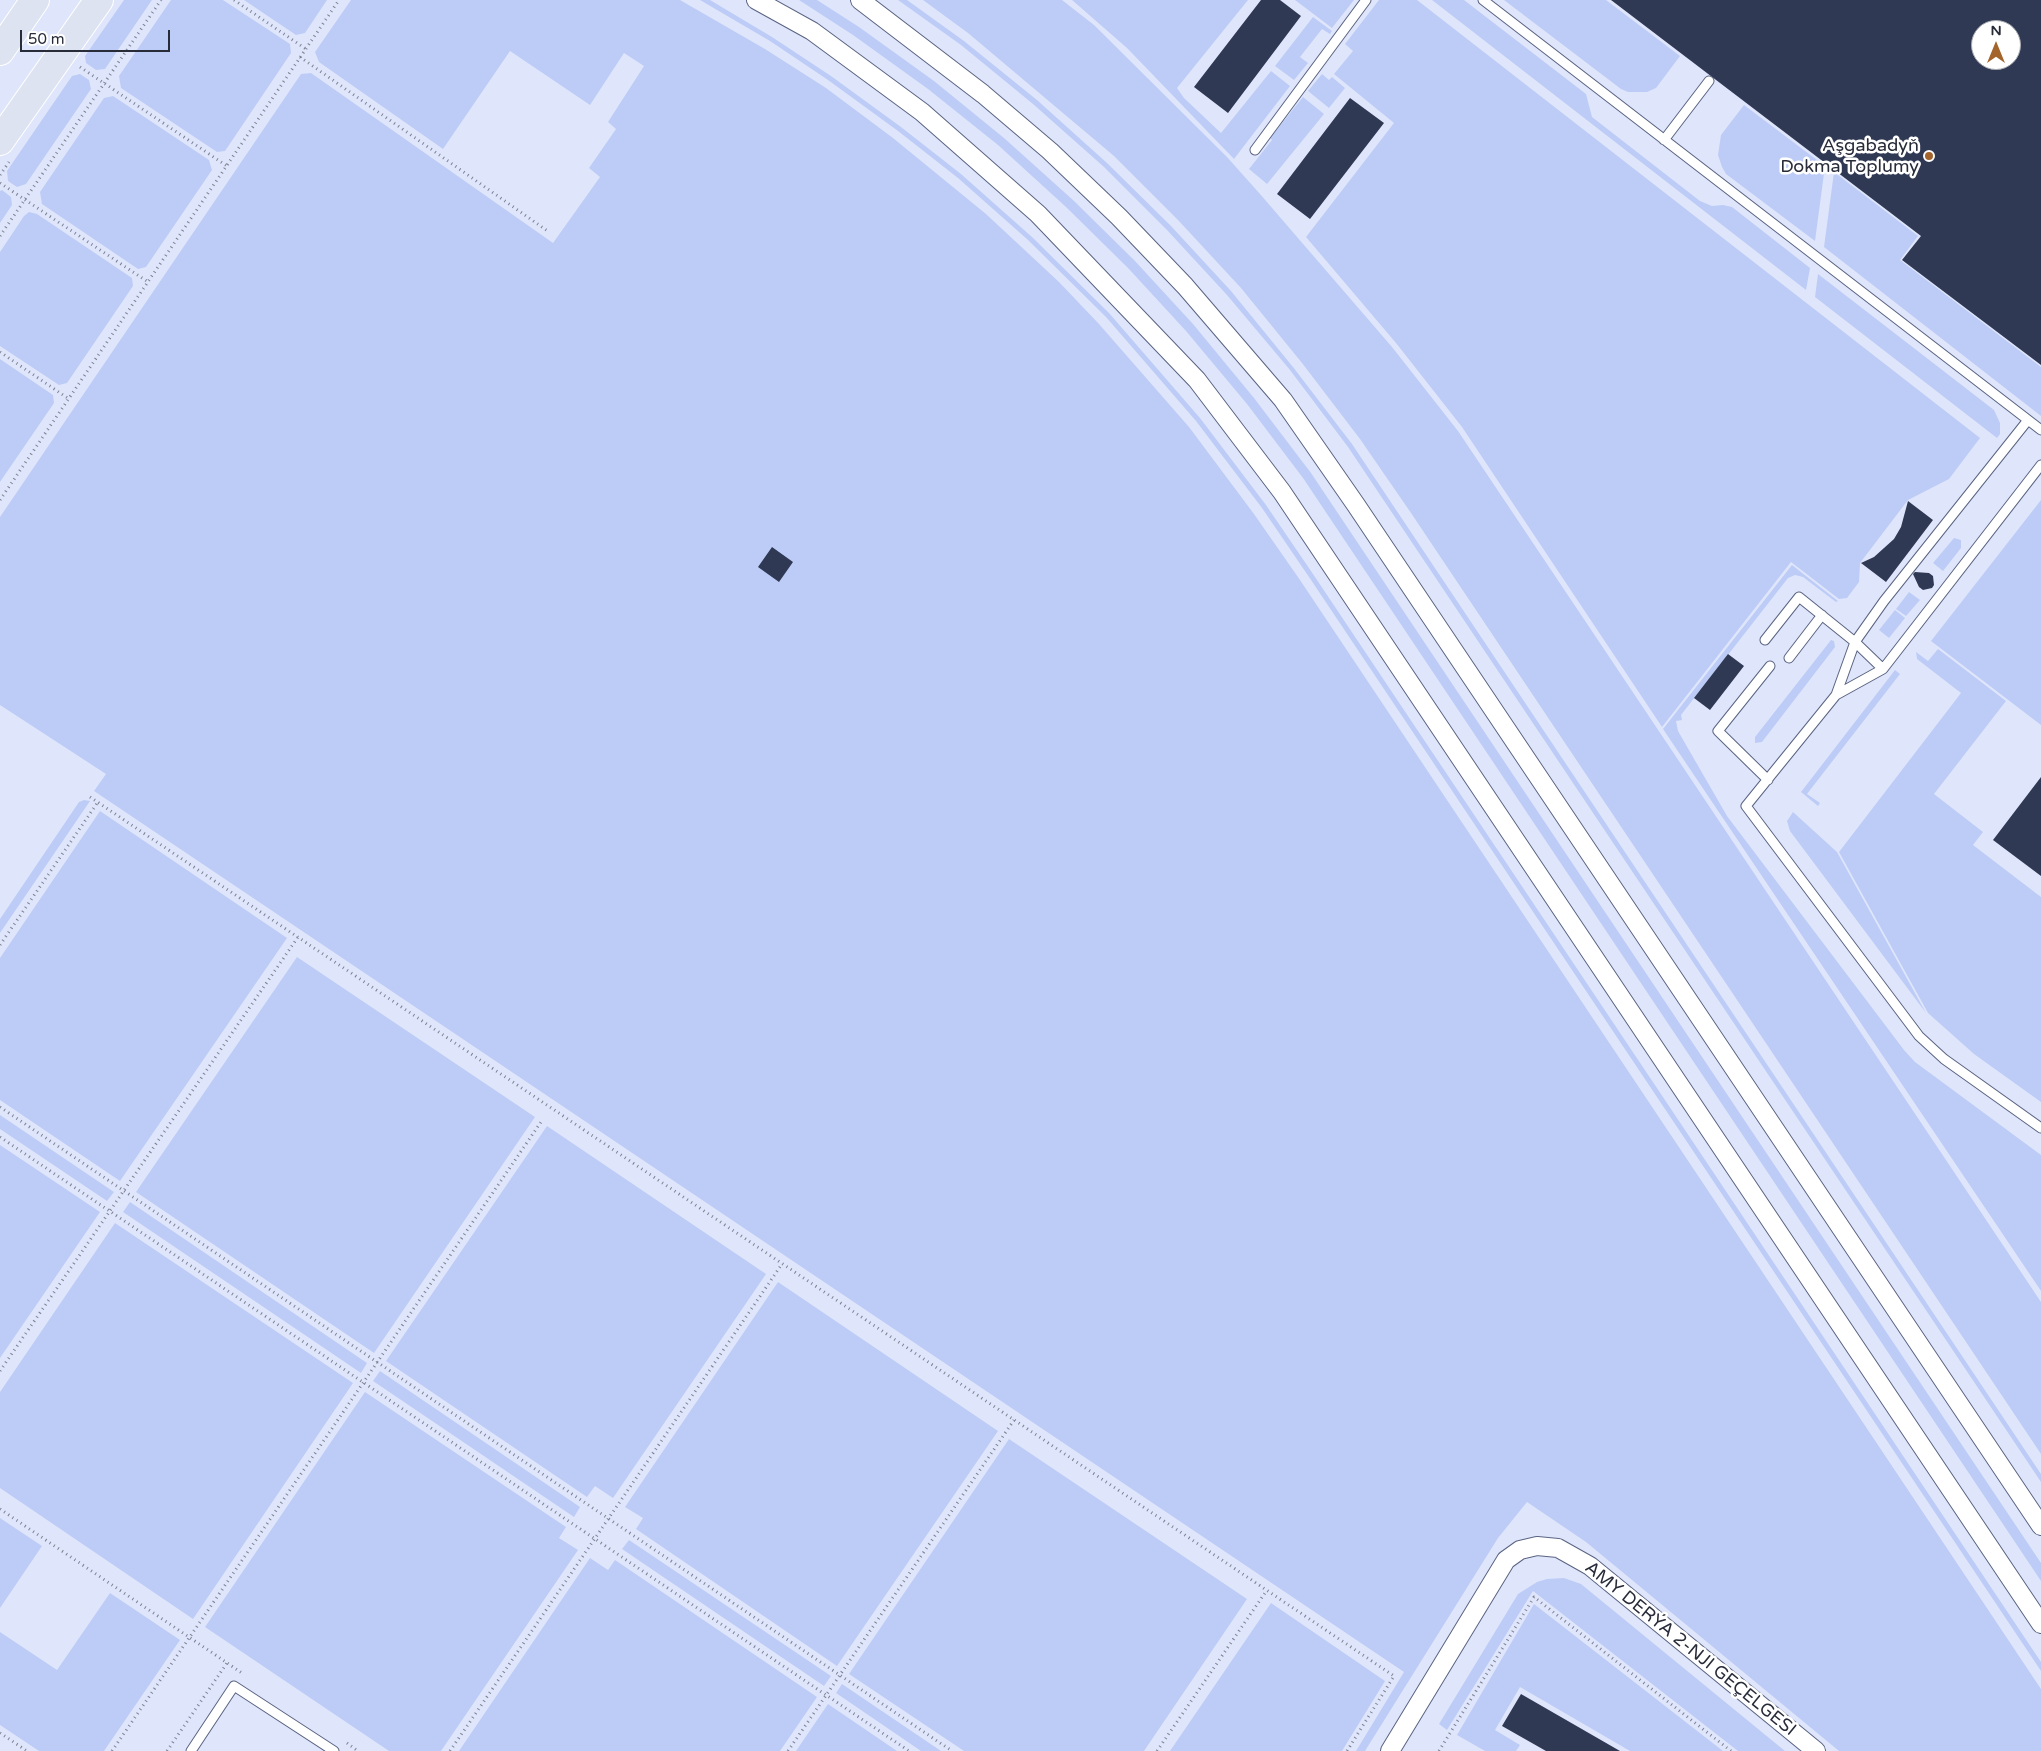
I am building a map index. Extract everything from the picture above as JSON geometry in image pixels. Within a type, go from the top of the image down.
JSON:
[{"type":"main road","points":[[0,51],[35,0]]},
{"type":"main road","points":[[0,141],[99,0]]},
{"type":"street","points":[[756,0],[812,31],[929,118],[1038,214],[1197,380],[1282,492],[2041,1624]]},
{"type":"street","points":[[860,0],[983,94],[1050,151],[1119,217],[1185,286],[1283,400],[1367,522],[2041,1526]]},
{"type":"street","name":"AMY DERÝA 2-NJI GEÇELGESI","points":[[1390,1751],[1506,1560],[1520,1550],[1537,1546],[1558,1548],[1590,1566],[1816,1751]]},
{"type":"lane","points":[[1254,150],[1366,0]]},
{"type":"lane","points":[[1483,0],[2041,430]]},
{"type":"lane","points":[[1664,140],[1709,81]]},
{"type":"lane","points":[[2028,420],[1884,600],[1855,642],[1836,695],[1746,806],[1920,1036],[1944,1059],[2041,1128]]},
{"type":"lane","points":[[1836,695],[1883,669],[2041,465]]},
{"type":"lane","points":[[1765,640],[1798,597],[1801,597],[1855,642],[1883,669]]},
{"type":"lane","points":[[1789,658],[1822,615]]},
{"type":"lane","points":[[1768,780],[1718,731],[1770,666]]},
{"type":"lane","points":[[191,1751],[234,1686],[334,1751]]},
{"type":"path","points":[[0,236],[161,0]]},
{"type":"path","points":[[234,0],[306,49]]},
{"type":"path","points":[[0,500],[339,0]]},
{"type":"path","points":[[300,57],[548,232]]},
{"type":"path","points":[[76,63],[227,166]]},
{"type":"path","points":[[0,182],[148,282]]},
{"type":"path","points":[[0,352],[69,399]]},
{"type":"path","points":[[90,797],[1394,1676],[1347,1751]]},
{"type":"path","points":[[0,945],[98,802]]},
{"type":"path","points":[[0,1372],[298,937]]},
{"type":"path","points":[[0,1107],[952,1751]]},
{"type":"path","points":[[112,1751],[541,1122]]},
{"type":"path","points":[[0,1137],[909,1751]]},
{"type":"path","points":[[450,1751],[782,1264]]},
{"type":"path","points":[[788,1751],[1014,1420]]},
{"type":"path","points":[[0,1509],[244,1674]]},
{"type":"path","points":[[1157,1751],[1267,1590]]},
{"type":"path","points":[[1438,1751],[1534,1596],[1731,1751]]},
{"type":"path","points":[[167,1751],[227,1663]]},
{"type":"path","points":[[0,1733],[27,1751]]},
{"type":"path","points":[[342,1740],[358,1751]]},
{"type":"shaded area","points":[[124,0],[152,0],[105,69],[96,70],[86,63],[85,56]]},
{"type":"shaded area","points":[[171,0],[223,0],[290,44],[291,53],[225,151],[217,152],[121,88],[119,76]]},
{"type":"shaded area","points":[[244,0],[327,0],[305,33],[296,35]]},
{"type":"shaded area","points":[[351,0],[680,0],[765,49],[826,88],[893,138],[986,214],[1059,282],[1099,324],[1189,427],[1254,514],[1300,580],[2041,1689],[2041,1751],[1839,1751],[1586,1542],[1527,1502],[1498,1538],[1365,1751],[1356,1751],[1404,1672],[94,791],[106,774],[0,705],[0,517],[301,74],[311,73],[553,243],[600,177],[589,168],[616,129],[608,122],[644,66],[624,53],[590,105],[510,51],[443,149],[319,62],[315,52]]},
{"type":"shaded area","points":[[700,0],[710,0],[772,37],[831,76],[961,174],[1032,237],[1109,313],[1200,418],[1266,505],[1313,574],[2041,1662],[2041,1671],[1309,577],[1262,508],[1196,421],[1106,317],[1028,240],[958,178],[828,80],[770,41]]},
{"type":"shaded area","points":[[799,0],[817,0],[859,27],[934,81],[1004,138],[1073,200],[1135,261],[1193,324],[1254,398],[1311,473],[2041,1563],[2041,1581],[1303,478],[1247,404],[1186,331],[1128,268],[1066,207],[998,145],[928,89],[853,35]]},
{"type":"shaded area","points":[[898,0],[907,0],[964,41],[1037,100],[1107,163],[1171,226],[1231,291],[1293,367],[1352,444],[2041,1474],[2041,1482],[1348,447],[1290,370],[1227,295],[1167,230],[1104,167],[1033,104],[961,45]]},
{"type":"shaded area","points":[[923,0],[1062,0],[1094,25],[1227,157],[1392,347],[1458,431],[2041,1302],[2041,1454],[1411,513],[1360,439],[1302,363],[1241,288],[1178,220],[1114,156],[968,33]]},
{"type":"shaded area","points":[[1072,0],[1248,0],[1177,88],[1184,98],[1221,133],[1271,71],[1290,86],[1234,159],[1127,48]]},
{"type":"shaded area","points":[[1295,0],[1354,0],[1332,28]]},
{"type":"shaded area","points":[[1379,0],[1417,0],[1980,438],[1949,479],[1908,500],[1860,563],[1859,582],[1847,598],[1839,599],[1791,562],[1662,727],[1462,427],[1396,343],[1306,237],[1394,123],[1334,74],[1353,51],[1345,44]]},
{"type":"shaded area","points":[[1432,0],[1464,0],[1586,94],[1592,117],[1700,201],[1712,206],[1723,205],[1732,207],[1810,268],[1806,290]]},
{"type":"shaded area","points":[[1504,0],[1606,0],[1680,56],[1656,88],[1647,92],[1628,92],[1621,89]]},
{"type":"shaded area","points":[[1313,17],[1332,31],[1330,34],[1322,29],[1300,57],[1308,63],[1294,80],[1275,66]]},
{"type":"shaded area","points":[[80,74],[89,80],[91,89],[26,184],[17,187],[8,181],[7,171],[72,76]]},
{"type":"shaded area","points":[[1322,74],[1329,80],[1332,77],[1345,88],[1329,108],[1308,91]]},
{"type":"shaded area","points":[[113,96],[209,160],[212,170],[146,267],[138,269],[42,204],[40,192],[104,98]]},
{"type":"shaded area","points":[[1303,97],[1324,114],[1267,184],[1249,169],[1272,140],[1270,138]]},
{"type":"shaded area","points":[[1744,105],[1825,166],[1815,241],[1726,174],[1722,167],[1718,155],[1721,135]]},
{"type":"shaded area","points":[[1834,172],[1918,236],[1900,260],[2041,367],[2041,416],[1824,247]]},
{"type":"shaded area","points":[[2,190],[11,197],[12,205],[0,223],[0,191]]},
{"type":"shaded area","points":[[29,212],[37,214],[132,278],[133,286],[67,383],[59,385],[0,346],[0,252],[24,216]]},
{"type":"shaded area","points":[[1818,274],[1994,410],[2000,423],[2000,434],[1997,438],[1815,297]]},
{"type":"shaded area","points":[[0,359],[53,395],[54,403],[0,482]]},
{"type":"shaded area","points":[[2041,500],[2041,725],[1931,641]]},
{"type":"shaded area","points":[[1954,538],[1961,540],[1961,548],[1943,571],[1933,563]]},
{"type":"shaded area","points":[[1792,565],[1838,601],[1836,602],[1803,577],[1795,575],[1788,578],[1681,715],[1682,720],[1676,721],[1678,731],[1727,816],[1904,1050],[1915,1062],[2041,1155],[2041,1291],[1663,729]]},
{"type":"shaded area","points":[[1909,592],[1920,600],[1906,616],[1896,609]]},
{"type":"shaded area","points":[[1895,610],[1905,618],[1889,638],[1879,630]]},
{"type":"shaded area","points":[[1831,640],[1834,641],[1835,647],[1762,742],[1755,743],[1755,737]]},
{"type":"shaded area","points":[[1938,649],[2006,701],[1934,794],[1983,832],[1973,845],[2041,897],[2041,1102],[1974,1054],[1928,1013],[1839,852],[1961,693],[1917,659],[1916,652],[1928,661]]},
{"type":"shaded area","points":[[1895,670],[1900,674],[1807,794],[1820,803],[1818,806],[1801,792]]},
{"type":"shaded area","points":[[84,800],[90,801],[0,933],[0,919],[79,802]]},
{"type":"shaded area","points":[[100,811],[287,938],[120,1181],[0,1100],[0,958]]},
{"type":"shaded area","points":[[1793,812],[1837,852],[1926,1013],[1790,831],[1787,821]]},
{"type":"shaded area","points":[[297,957],[535,1117],[374,1353],[136,1192]]},
{"type":"shaded area","points":[[0,1115],[114,1192],[107,1201],[0,1129]]},
{"type":"shaded area","points":[[547,1126],[766,1274],[613,1498],[595,1486],[587,1497],[386,1361]]},
{"type":"shaded area","points":[[0,1145],[100,1212],[0,1358]]},
{"type":"shaded area","points":[[130,1202],[367,1363],[361,1373],[123,1212]]},
{"type":"shaded area","points":[[115,1223],[353,1383],[193,1619],[0,1488],[0,1392]]},
{"type":"shaded area","points":[[778,1282],[998,1431],[837,1666],[636,1529],[643,1518],[625,1507]]},
{"type":"shaded area","points":[[380,1371],[580,1507],[574,1517],[373,1381]]},
{"type":"shaded area","points":[[365,1392],[566,1527],[559,1538],[578,1550],[441,1751],[389,1751],[205,1627]]},
{"type":"shaded area","points":[[1009,1439],[1247,1599],[1144,1751],[964,1751],[849,1674]]},
{"type":"shaded area","points":[[0,1518],[42,1546],[0,1608]]},
{"type":"shaded area","points":[[629,1540],[831,1676],[824,1686],[622,1549]]},
{"type":"shaded area","points":[[590,1558],[608,1570],[615,1560],[817,1697],[780,1751],[459,1751]]},
{"type":"shaded area","points":[[1564,1578],[1581,1584],[1785,1751],[1738,1751],[1533,1591],[1447,1730],[1439,1724],[1518,1594],[1537,1582],[1547,1579]]},
{"type":"shaded area","points":[[110,1593],[180,1640],[104,1751],[39,1751],[0,1725],[0,1632],[57,1670]]},
{"type":"shaded area","points":[[1271,1603],[1385,1681],[1342,1751],[1170,1751]]},
{"type":"shaded area","points":[[1534,1604],[1723,1751],[1630,1751],[1520,1687],[1495,1730],[1520,1745],[1516,1751],[1485,1751],[1457,1735]]},
{"type":"shaded area","points":[[842,1684],[941,1751],[921,1751],[836,1693]]},
{"type":"shaded area","points":[[828,1704],[897,1751],[796,1751]]},
{"type":"building","points":[[1261,0],[1280,0],[1301,16],[1228,113],[1194,87]]},
{"type":"building","name":"Aşgabadyň Dokma Toplumy","points":[[1611,0],[2041,0],[2041,365],[1902,260],[1921,236]]},
{"type":"building","points":[[1350,98],[1384,123],[1310,219],[1277,194]]},
{"type":"building","points":[[1908,501],[1933,520],[1886,582],[1861,563],[1874,557],[1894,539],[1901,527]]},
{"type":"building","points":[[772,547],[793,562],[779,582],[758,567]]},
{"type":"building","points":[[1915,572],[1929,573],[1933,576],[1934,585],[1932,588],[1923,590],[1919,587],[1913,574]]},
{"type":"building","points":[[1728,654],[1744,666],[1710,710],[1694,698]]},
{"type":"building","points":[[2041,777],[2041,876],[1993,840]]},
{"type":"building","points":[[1521,1694],[1620,1751],[1546,1751],[1502,1726]]},
{"type":"place","name":"Aşgabadyň Dokma Toplumy","points":[[1929,156]]}]
